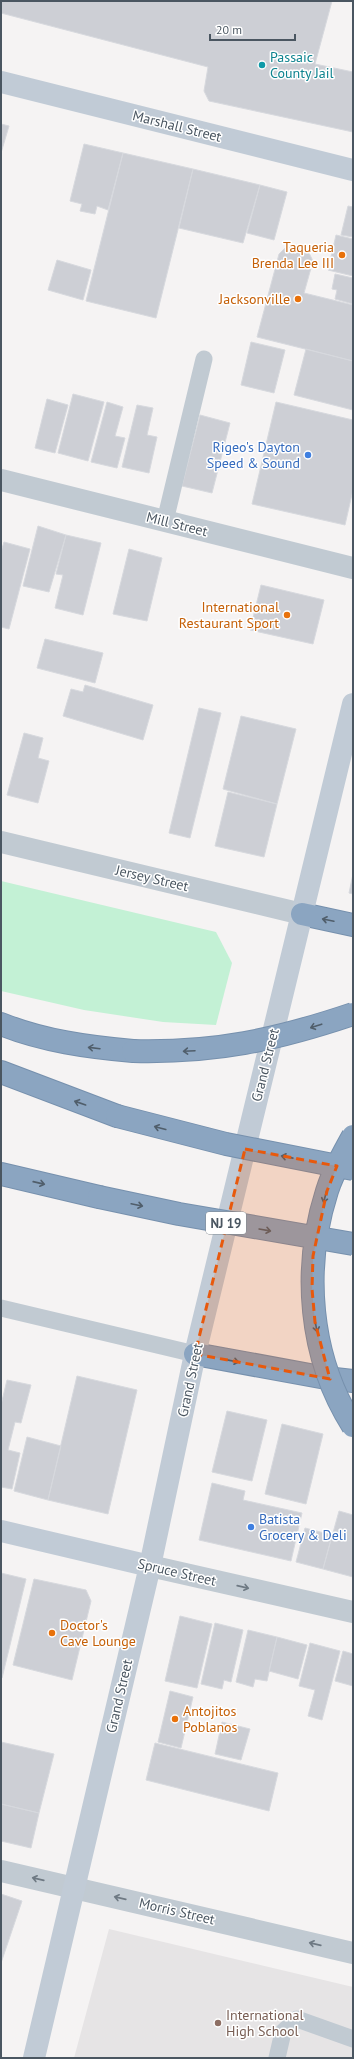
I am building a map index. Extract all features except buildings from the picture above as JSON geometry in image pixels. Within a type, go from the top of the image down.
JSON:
[{"type":"highway","points":[[302,914],[353,925]]},
{"type":"highway","points":[[1,1024],[50,1039],[91,1048],[173,1052],[232,1046],[293,1033],[353,1014]]},
{"type":"highway","points":[[1,1072],[64,1098],[117,1116],[226,1144],[353,1169]]},
{"type":"highway","points":[[353,1136],[340,1160],[330,1184],[320,1216],[313,1256],[312,1289],[315,1322],[322,1355],[333,1386],[353,1426]]},
{"type":"highway","name":"NJ 19","points":[[1,1174],[99,1198],[187,1216],[353,1244]]},
{"type":"highway","points":[[195,1354],[326,1378],[353,1381]]},
{"type":"main road","name":"Marshall Street","points":[[1,82],[353,170]]},
{"type":"main road","name":"Grand Street","points":[[34,2058],[150,1566],[195,1354],[353,704]]},
{"type":"main road","name":"Spruce Street","points":[[1,1531],[150,1566]]},
{"type":"street","name":"Mill Street","points":[[1,480],[353,568]]},
{"type":"street","name":"Jersey Street","points":[[1,842],[302,914]]},
{"type":"street","name":"Spruce Street","points":[[150,1566],[353,1612]]},
{"type":"street","name":"Morris Street","points":[[1,1871],[353,1952]]},
{"type":"lane","points":[[165,521],[204,359]]},
{"type":"lane","points":[[1,1308],[195,1354]]},
{"type":"lane","points":[[277,2058],[283,2032],[297,2019],[353,2039]]},
{"type":"highlighted area","points":[[245,1149],[337,1166],[327,1191],[313,1256],[312,1289],[315,1322],[330,1379],[195,1354]]},
{"type":"shaded area","name":"International High School","points":[[109,1929],[353,1987],[353,2058],[74,2058]]},
{"type":"green space","points":[[1,881],[216,932],[232,963],[216,1025],[163,1022],[84,1010],[1,991]]},
{"type":"place","name":"Passaic County Jail","points":[[262,65]]},
{"type":"place","name":"Taqueria Brenda Lee III","points":[[342,255]]},
{"type":"place","name":"Jacksonville","points":[[298,299]]},
{"type":"place","name":"Rigeo's Dayton Speed & Sound","points":[[308,455]]},
{"type":"place","name":"International Restaurant Sport","points":[[287,615]]},
{"type":"place","name":"Batista Grocery & Deli","points":[[251,1527]]},
{"type":"place","name":"Doctor's Cave Lounge","points":[[52,1633]]},
{"type":"place","name":"Antojitos Poblanos","points":[[175,1719]]},
{"type":"place","name":"International High School","points":[[218,2023]]}]
